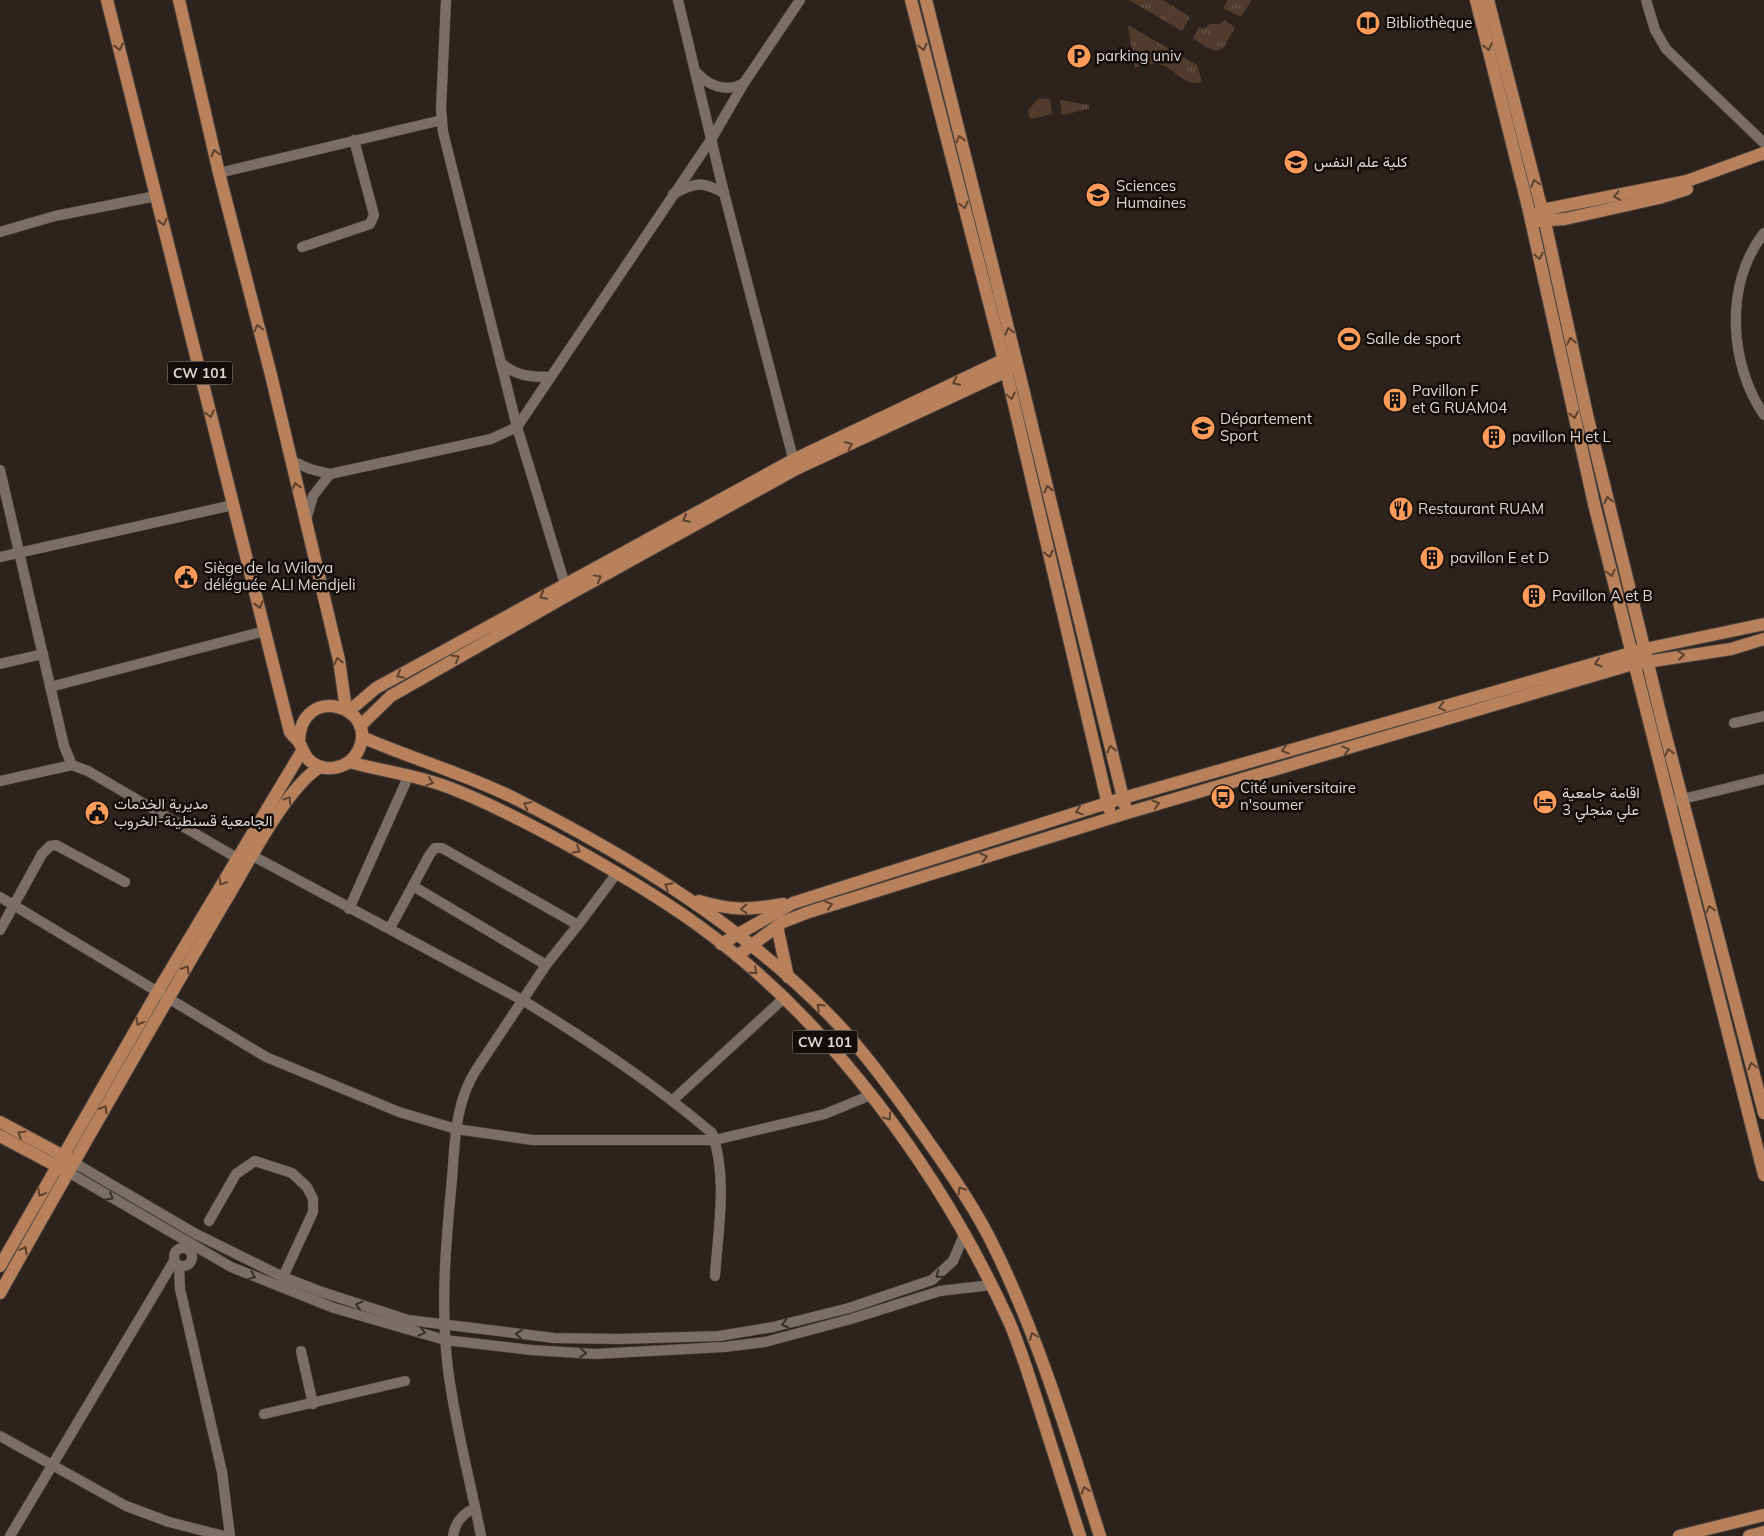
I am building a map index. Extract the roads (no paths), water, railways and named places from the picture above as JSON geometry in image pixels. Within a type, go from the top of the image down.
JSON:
[{"type":"main road","name":"CW 101","points":[[107,0],[286,721],[290,732],[301,746]]},
{"type":"main road","points":[[179,0],[219,173],[339,660],[347,710],[361,731]]},
{"type":"main road","points":[[911,0],[1004,366],[1110,818]]},
{"type":"main road","points":[[926,0],[1127,813]]},
{"type":"main road","points":[[1476,0],[1531,220],[1594,504],[1632,659],[1764,1174]]},
{"type":"main road","points":[[1488,0],[1544,216],[1588,419],[1681,800],[1764,1113]]},
{"type":"main road","points":[[1531,220],[1687,181],[1764,153]]},
{"type":"main road","points":[[1544,216],[1659,198],[1764,160]]},
{"type":"main road","points":[[347,710],[376,688],[566,590],[794,465],[1016,360]]},
{"type":"main road","points":[[301,746],[310,761],[320,766],[332,768],[349,762],[360,746],[361,731],[391,696],[566,590]]},
{"type":"main road","points":[[687,897],[728,909],[751,910],[792,903],[1107,802],[1764,624]]},
{"type":"main road","points":[[1646,655],[1730,649],[1764,639]]},
{"type":"main road","points":[[722,944],[738,934],[779,920],[1632,659]]},
{"type":"main road","points":[[0,1266],[65,1164],[163,994],[301,746],[302,722],[316,708],[336,706],[347,710]]},
{"type":"main road","name":"CW 101","points":[[361,731],[406,756],[453,771],[512,798],[565,825],[687,897],[752,944],[834,1020],[890,1087],[964,1194],[990,1241],[1042,1356],[1100,1536]]},
{"type":"main road","name":"CW 101","points":[[349,762],[409,775],[456,790],[526,821],[617,873],[699,926],[737,956],[783,999],[871,1094],[926,1171],[964,1235],[1008,1320],[1032,1386],[1080,1536]]},
{"type":"main road","points":[[163,994],[291,795],[310,772],[320,766]]},
{"type":"main road","points":[[952,852],[957,866]]},
{"type":"main road","points":[[737,956],[779,920],[792,903]]},
{"type":"main road","points":[[779,920],[788,977]]},
{"type":"main road","points":[[0,1122],[65,1164]]},
{"type":"main road","points":[[0,1136],[65,1164]]},
{"type":"main road","points":[[0,1293],[65,1164]]},
{"type":"main road","points":[[1679,1536],[1764,1515]]},
{"type":"main road","points":[[1749,1536],[1764,1532]]},
{"type":"street","points":[[446,0],[442,120],[453,173],[517,427],[566,590]]},
{"type":"street","points":[[678,0],[724,194],[794,465]]},
{"type":"street","points":[[290,460],[310,469],[330,474],[491,438],[517,427],[672,194],[712,138],[744,83],[800,0]]},
{"type":"street","points":[[1646,0],[1655,30],[1666,49],[1764,143]]},
{"type":"street","points":[[695,71],[706,82],[718,87],[730,88],[744,83]]},
{"type":"street","points":[[219,173],[442,120]]},
{"type":"street","points":[[302,247],[370,224],[372,220],[374,215],[354,140]]},
{"type":"street","points":[[672,194],[698,183],[710,185],[724,194]]},
{"type":"street","points":[[0,232],[55,216],[156,196]]},
{"type":"street","points":[[1764,234],[1748,264],[1741,284],[1736,326],[1741,368],[1748,388],[1764,415]]},
{"type":"street","points":[[501,363],[516,374],[526,377],[550,377]]},
{"type":"street","points":[[0,470],[64,746],[72,765]]},
{"type":"street","points":[[305,524],[313,496],[330,474]]},
{"type":"street","points":[[0,557],[233,505]]},
{"type":"street","points":[[50,687],[265,631]]},
{"type":"street","points":[[0,664],[42,654]]},
{"type":"street","points":[[1734,723],[1764,716]]},
{"type":"street","points":[[0,781],[72,765],[88,771],[237,858],[253,856],[524,1001],[612,1057],[673,1100],[712,1133],[720,1166],[714,1276]]},
{"type":"street","points":[[349,909],[409,775]]},
{"type":"street","points":[[1669,803],[1764,779]]},
{"type":"street","points":[[0,930],[42,854],[50,846],[56,845],[125,882]]},
{"type":"street","points":[[390,928],[435,848],[442,848],[578,925]]},
{"type":"street","points":[[481,1536],[451,1390],[445,1340],[449,1215],[459,1108],[468,1083],[524,1001],[546,964],[617,873]]},
{"type":"street","points":[[413,886],[546,964]]},
{"type":"street","points":[[0,898],[266,1057],[399,1112],[456,1129],[532,1140],[714,1140],[825,1114],[871,1094]]},
{"type":"street","points":[[673,1100],[783,999]]},
{"type":"street","points":[[209,1221],[236,1174],[256,1161],[292,1173],[311,1192],[314,1206],[311,1218],[283,1277]]},
{"type":"street","points":[[65,1164],[231,1267],[334,1308],[445,1340],[586,1354],[659,1352],[765,1342],[822,1327],[940,1291],[991,1285]]},
{"type":"street","points":[[191,1242],[319,1291],[408,1320],[554,1338],[619,1339],[718,1336],[773,1327],[819,1315],[932,1280],[953,1261],[964,1235]]},
{"type":"street","points":[[177,1263],[185,1266],[190,1262],[191,1242]]},
{"type":"street","points":[[10,1536],[51,1464],[177,1263]]},
{"type":"street","points":[[177,1263],[182,1298],[222,1472],[228,1504],[230,1536]]},
{"type":"street","points":[[819,1315],[822,1327]]},
{"type":"street","points":[[301,1351],[313,1404]]},
{"type":"street","points":[[264,1414],[406,1381]]},
{"type":"street","points":[[0,1436],[126,1506],[168,1522],[224,1536]]},
{"type":"street","points":[[453,1536],[456,1522],[475,1508]]},
{"type":"place","name":"Bibliothèque","points":[[1368,23]]},
{"type":"place","name":"parking univ","points":[[1079,56]]},
{"type":"place","name":"كلية علم النفس","points":[[1296,162]]},
{"type":"place","name":"Sciences Humaines","points":[[1098,195]]},
{"type":"place","name":"Salle de sport","points":[[1349,339]]},
{"type":"place","name":"Pavillon F et G RUAM04","points":[[1395,400]]},
{"type":"place","name":"Département Sport","points":[[1203,428]]},
{"type":"place","name":"pavillon H et L","points":[[1494,437]]},
{"type":"place","name":"Restaurant RUAM","points":[[1401,509]]},
{"type":"place","name":"pavillon E et D","points":[[1432,558]]},
{"type":"place","name":"Siège de la Wilaya déléguée ALI Mendjeli","points":[[186,577]]},
{"type":"place","name":"Pavillon A et B","points":[[1534,596]]},
{"type":"place","name":"Cité universitaire n'soumer","points":[[1223,797]]},
{"type":"place","name":"اقامة جامعية علي منجلي 3","points":[[1545,802]]},
{"type":"place","name":"مديرية الخدمات الجامعية قسنطينة-الخروب","points":[[97,813]]}]
